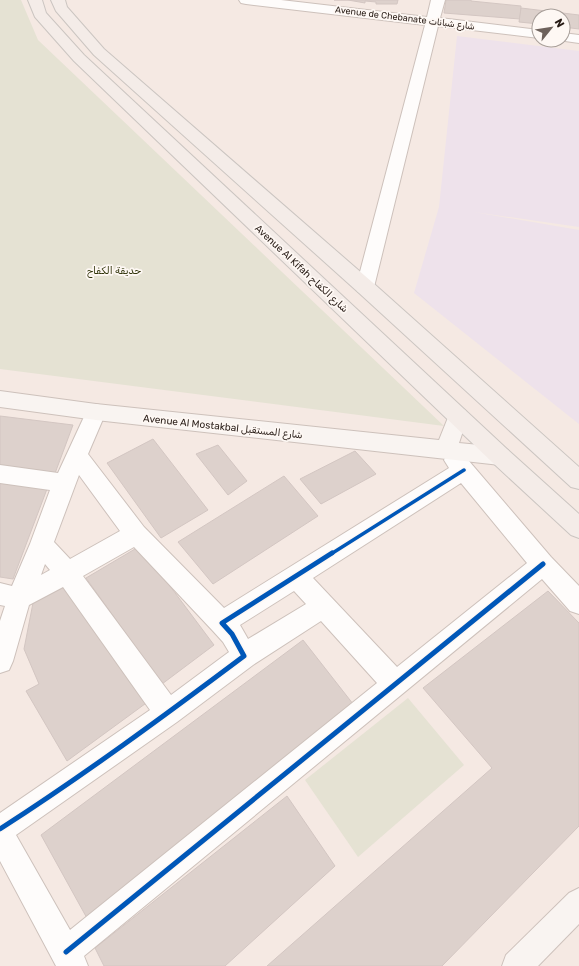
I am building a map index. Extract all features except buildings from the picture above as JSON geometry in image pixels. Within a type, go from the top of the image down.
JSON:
[{"type":"main road","name":"Avenue Al Kifah شارع الكفاح","points":[[35,0],[40,14],[79,58],[500,456],[579,528]]},
{"type":"main road","points":[[58,0],[61,8],[99,52],[365,287],[579,480]]},
{"type":"street","name":"Avenue de Chebanate شارع شبانات","points":[[246,0],[279,2],[531,33]]},
{"type":"street","points":[[365,287],[438,0]]},
{"type":"street","name":"Avenue Al Mostakbal شارع المستقبل","points":[[0,399],[96,412],[500,456]]},
{"type":"street","points":[[0,661],[9,596],[42,544],[64,483],[96,412]]},
{"type":"street","points":[[458,416],[446,450],[543,564],[579,603]]},
{"type":"street","points":[[76,455],[136,534],[232,634],[244,656]]},
{"type":"street","points":[[222,623],[464,470]]},
{"type":"street","points":[[0,474],[64,483]]},
{"type":"street","points":[[9,596],[67,573],[136,534]]},
{"type":"street","points":[[42,544],[67,573],[168,713]]},
{"type":"street","points":[[0,834],[70,959],[395,684],[543,564]]},
{"type":"street","points":[[296,576],[395,684]]},
{"type":"street","points":[[0,829],[34,807],[168,713],[244,656],[324,606]]},
{"type":"street","points":[[517,966],[579,903]]},
{"type":"shaded area","points":[[457,36],[531,45],[531,48],[555,48],[579,51],[579,227],[474,212],[579,230],[579,424],[414,293],[439,207]]},
{"type":"green space","name":"حديقة الكفاح","points":[[0,0],[21,0],[38,40],[444,426],[0,369]]},
{"type":"green space","points":[[408,698],[464,765],[358,857],[305,780]]},
{"type":"cycle path","points":[[0,829],[34,807],[168,713],[244,656],[232,634],[222,623],[464,470]]},
{"type":"cycle path","points":[[66,952],[543,564]]}]
